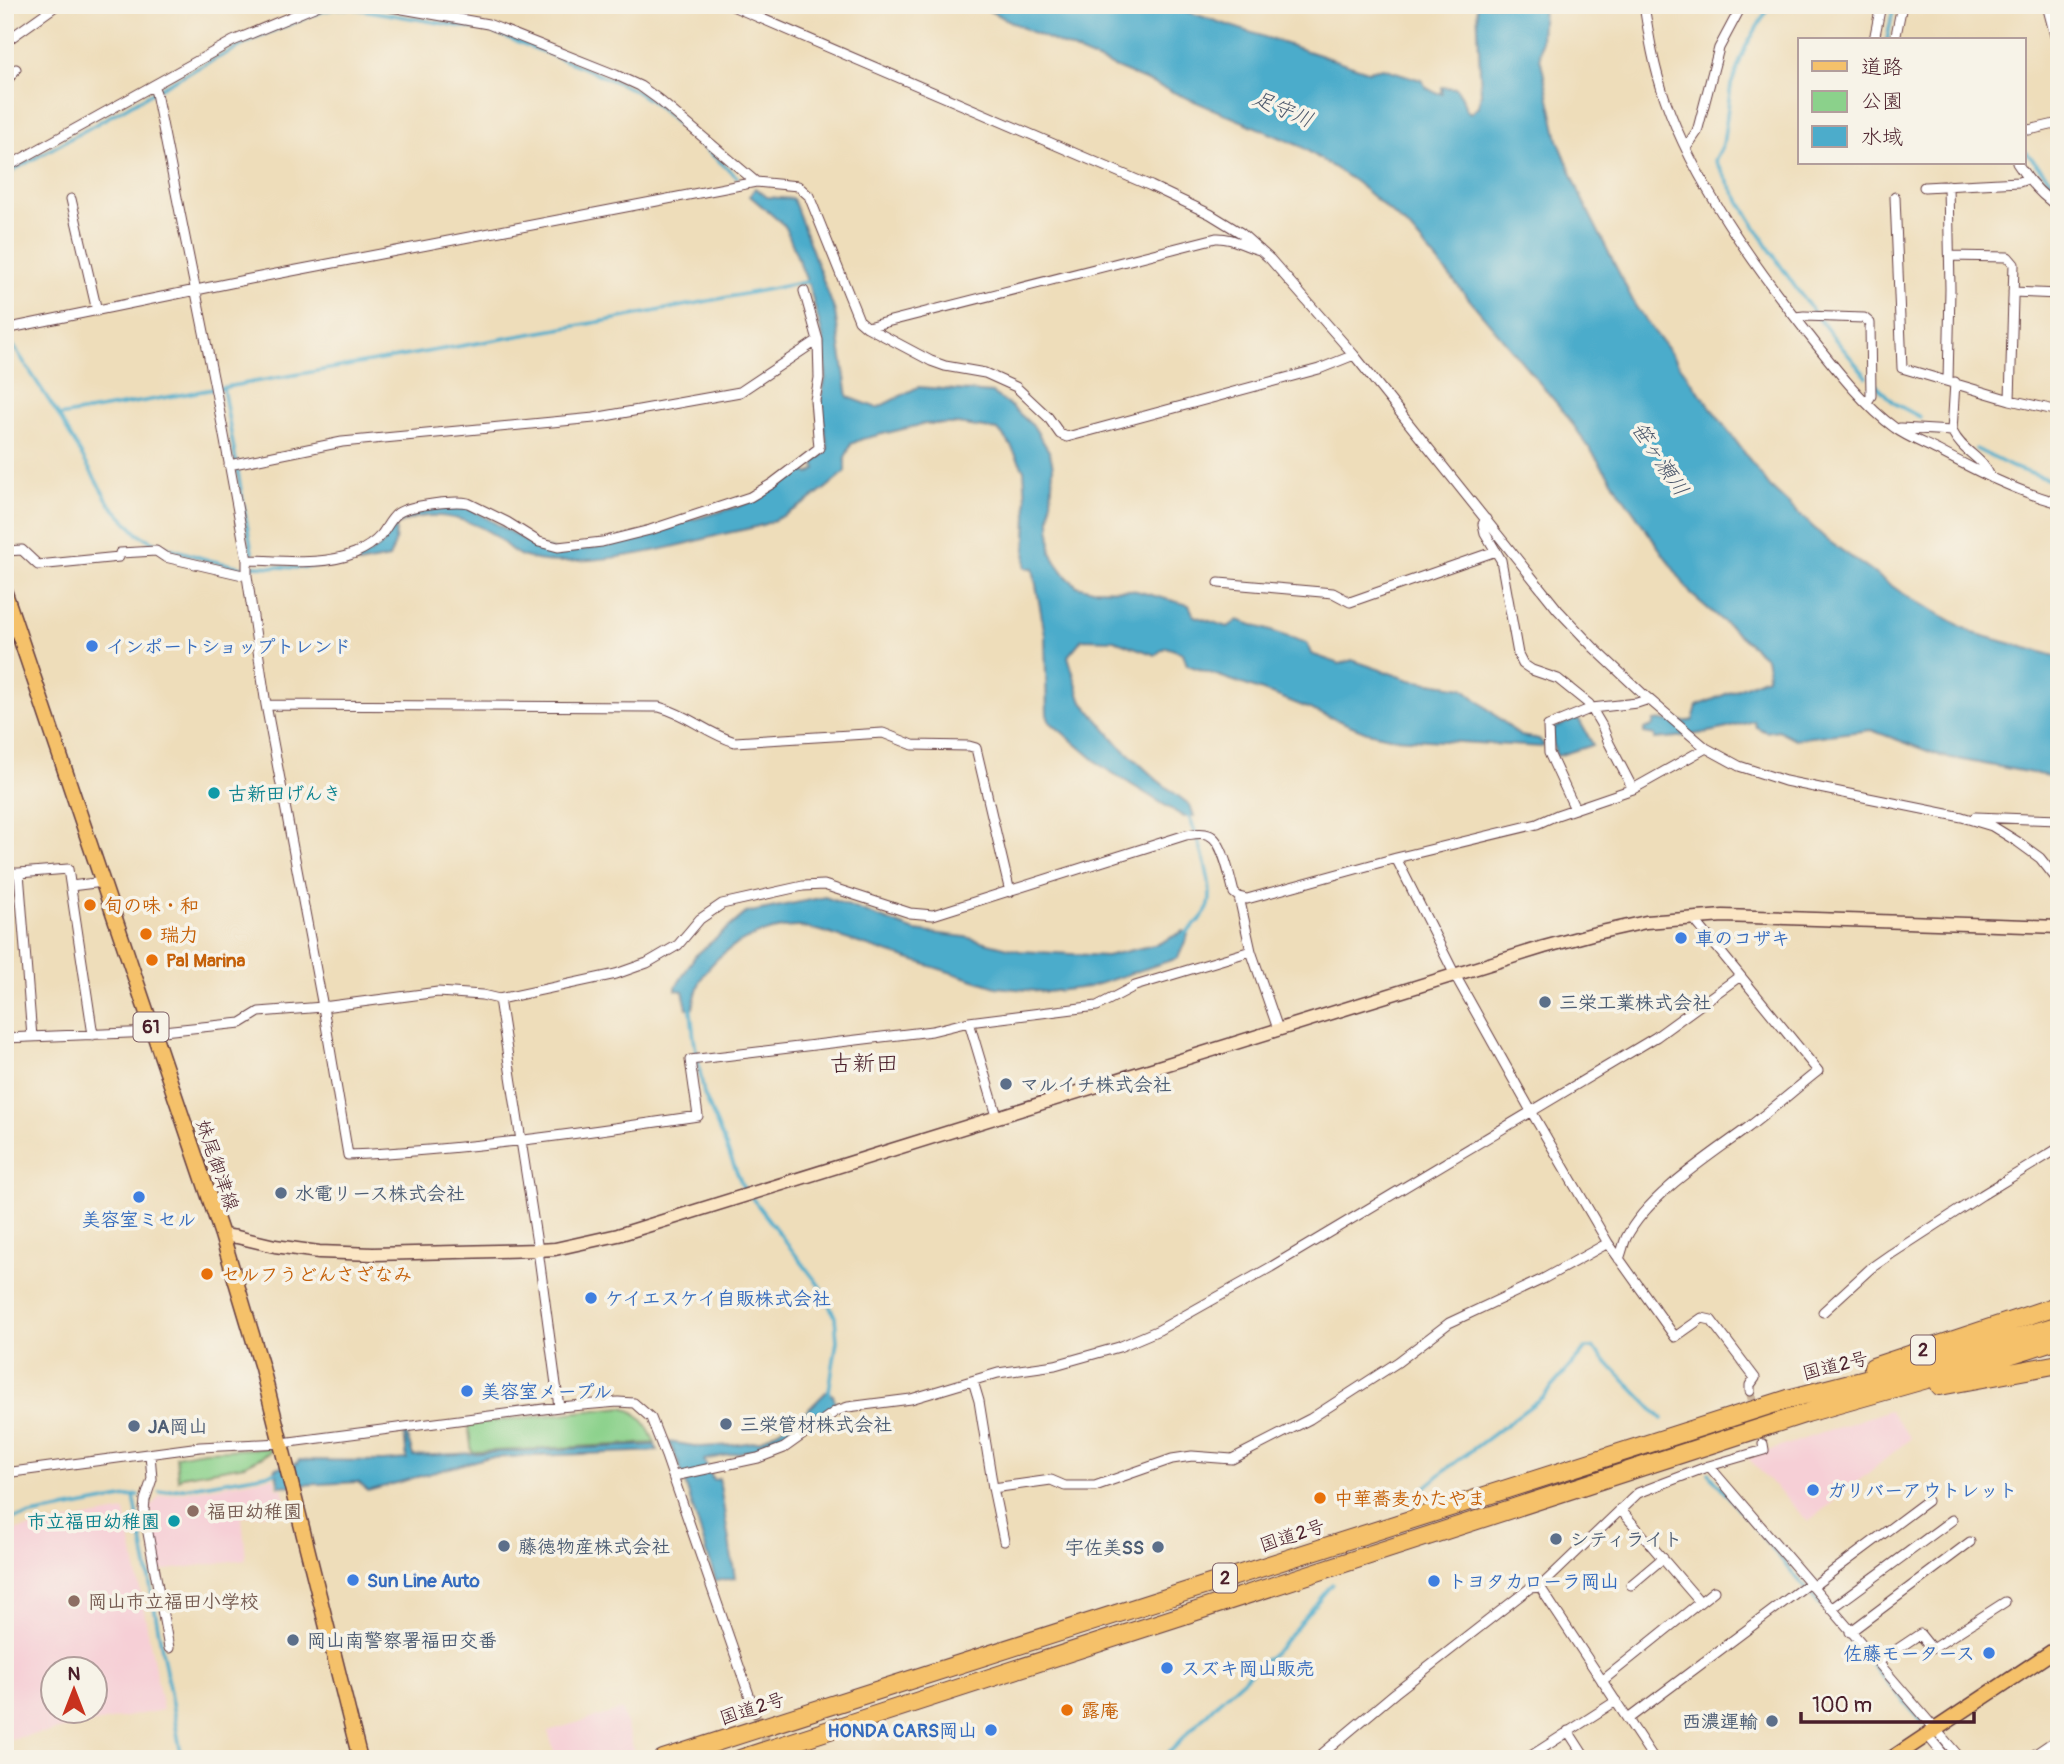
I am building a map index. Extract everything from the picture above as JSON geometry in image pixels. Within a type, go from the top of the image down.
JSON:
[{"type":"highway","name":"2","points":[[1788,1399],[1896,1359],[2059,1306]]},
{"type":"highway","name":"国道2号","points":[[663,1759],[1788,1399],[1982,1349],[2059,1325]]},
{"type":"highway","name":"国道2号","points":[[740,1759],[1807,1413],[2059,1339]]},
{"type":"highway","name":"2","points":[[1807,1413],[2059,1364]]},
{"type":"main road","name":"妹尾御津線","points":[[5,593],[222,1235],[282,1443],[360,1759]]},
{"type":"main road","points":[[1891,1759],[2059,1647]]},
{"type":"street","points":[[5,42],[57,5]]},
{"type":"street","points":[[5,168],[154,89],[233,41],[319,5]]},
{"type":"street","points":[[380,5],[488,24],[640,86],[756,182]]},
{"type":"street","points":[[730,5],[1151,186],[1210,214],[1241,233],[1262,250],[1354,355],[1558,610],[1594,648],[1706,748],[1740,766],[1785,781],[1962,817],[1992,826],[2040,858],[2059,882]]},
{"type":"street","points":[[1644,5],[1650,46],[1665,98],[1686,148],[1773,289],[1829,361],[1895,428],[1991,478],[2031,495],[2059,503]]},
{"type":"street","points":[[1686,148],[1697,132],[1719,48],[1742,5]]},
{"type":"street","points":[[1874,38],[1881,5]]},
{"type":"street","points":[[1895,38],[1902,5]]},
{"type":"street","points":[[2047,5],[2059,51]]},
{"type":"street","points":[[5,83],[16,69]]},
{"type":"street","points":[[154,89],[215,389],[234,464],[266,705],[348,1155],[418,1152],[522,1141],[698,1116],[690,1060],[932,1031],[969,1022],[1097,1006],[1135,986],[1251,951]]},
{"type":"street","points":[[2025,129],[2059,122]]},
{"type":"street","points":[[2018,164],[2027,179],[2050,202],[2059,207]]},
{"type":"street","points":[[1924,187],[2019,182],[2027,179]]},
{"type":"street","points":[[6,328],[756,182],[798,186],[809,196],[859,320],[867,327],[931,361],[985,373],[1016,387],[1048,417],[1060,434],[1067,437],[1319,369],[1354,355]]},
{"type":"street","points":[[1948,185],[1952,431],[1959,445],[1985,465],[1991,478]]},
{"type":"street","points":[[1895,197],[1902,368],[2010,400],[2059,411]]},
{"type":"street","points":[[71,199],[97,311]]},
{"type":"street","points":[[867,327],[1216,238],[1227,237],[1250,248],[1262,250]]},
{"type":"street","points":[[1950,256],[2008,257],[2014,264],[2010,400]]},
{"type":"street","points":[[5,551],[22,550],[38,565],[119,557],[120,553],[156,551],[165,557],[249,565],[305,563],[357,552],[375,541],[400,511],[463,502],[507,522],[539,542],[558,547],[634,535],[739,502],[773,483],[820,448],[815,400],[819,378],[818,340],[804,290]]},
{"type":"street","points":[[2013,292],[2059,294]]},
{"type":"street","points":[[1795,317],[1864,318],[1870,323],[1871,396],[1867,402]]},
{"type":"street","points":[[234,464],[342,442],[594,418],[740,392],[818,340]]},
{"type":"street","points":[[1895,428],[1952,431]]},
{"type":"street","points":[[1486,519],[1483,524],[1485,533],[1501,560],[1518,654],[1523,664],[1570,687],[1589,704],[1633,789]]},
{"type":"street","points":[[1219,583],[1333,593],[1350,602],[1496,551]]},
{"type":"street","points":[[1575,808],[1548,743],[1548,726],[1592,708],[1652,701]]},
{"type":"street","points":[[266,705],[659,707],[679,712],[717,736],[735,742],[883,733],[913,745],[969,746],[976,748],[1010,892]]},
{"type":"street","points":[[5,1038],[153,1032],[241,1023],[259,1012],[323,1007],[438,992],[499,999],[616,974],[647,963],[678,945],[700,919],[722,904],[757,895],[803,886],[824,886],[910,913],[933,915],[1186,835],[1203,833],[1212,835],[1219,842],[1234,893],[1247,899],[1537,824],[1633,789],[1706,748]]},
{"type":"street","points":[[1962,817],[2059,820]]},
{"type":"street","points":[[1396,859],[1455,975],[1608,1243],[1675,1337],[1702,1318],[1711,1320],[1755,1378],[1750,1391]]},
{"type":"street","points":[[5,873],[68,869],[93,1035]]},
{"type":"street","points":[[19,873],[32,1037]]},
{"type":"street","points":[[71,886],[103,882]]},
{"type":"street","points":[[1239,897],[1251,951],[1278,1029]]},
{"type":"street","points":[[222,1235],[319,1252],[373,1254],[555,1249],[618,1236],[1278,1029],[1592,934],[1646,922],[1693,918],[1770,917],[2059,926]]},
{"type":"street","points":[[1619,1259],[1626,1238],[1657,1200],[1687,1173],[1818,1071],[1693,918]]},
{"type":"street","points":[[674,1476],[758,1458],[784,1448],[836,1411],[848,1407],[911,1399],[998,1373],[1055,1365],[1119,1347],[1159,1331],[1656,1037],[1740,976]]},
{"type":"street","points":[[499,999],[559,1407]]},
{"type":"street","points":[[969,1022],[997,1116]]},
{"type":"street","points":[[1823,1312],[1871,1268],[1891,1254],[2059,1148]]},
{"type":"street","points":[[993,1488],[1051,1480],[1065,1486],[1095,1486],[1172,1459],[1192,1456],[1232,1459],[1310,1419],[1398,1362],[1449,1323],[1543,1279],[1608,1243]]},
{"type":"street","points":[[973,1381],[1004,1541]]},
{"type":"street","points":[[5,1473],[200,1447],[282,1443],[559,1407],[634,1403],[651,1418],[674,1476],[755,1712]]},
{"type":"street","points":[[1316,1759],[1395,1693],[1522,1594],[1530,1588],[1540,1587],[1638,1493],[1709,1466],[1763,1450],[1763,1444]]},
{"type":"street","points":[[150,1454],[152,1479],[144,1511],[169,1648]]},
{"type":"street","points":[[1709,1466],[1808,1586],[1878,1662],[1931,1732],[1947,1759]]},
{"type":"street","points":[[1628,1719],[1927,1501]]},
{"type":"street","points":[[1620,1509],[1700,1602]]},
{"type":"street","points":[[1831,1609],[1952,1520]]},
{"type":"street","points":[[1850,1632],[1970,1542]]},
{"type":"street","points":[[1631,1585],[1663,1558]]},
{"type":"street","points":[[1540,1587],[1654,1759]]},
{"type":"street","points":[[1602,1681],[1714,1591]]},
{"type":"street","points":[[1878,1662],[1920,1634],[1932,1649],[2006,1602]]},
{"type":"street","points":[[1526,1759],[1616,1701]]},
{"type":"street","points":[[1568,1731],[1586,1759]]},
{"type":"street","points":[[1931,1732],[1961,1759]]},
{"type":"street","points":[[2028,1759],[2059,1738]]},
{"type":"shaded area","name":"ガリバーアウトレット","points":[[1889,1410],[1911,1438],[1808,1522],[1748,1458]]},
{"type":"shaded area","points":[[274,1477],[277,1488],[282,1488],[288,1511],[242,1517],[246,1559],[160,1571],[150,1507],[160,1496]]},
{"type":"shaded area","name":"岡山市立福田小学校","points":[[125,1511],[163,1710],[108,1720],[108,1656],[38,1656],[38,1726],[79,1726],[5,1740],[5,1532]]},
{"type":"shaded area","points":[[622,1710],[634,1751],[606,1759],[556,1759],[548,1731]]},
{"type":"green space","points":[[623,1407],[647,1426],[655,1443],[472,1452],[468,1424]]},
{"type":"green space","points":[[269,1448],[271,1452],[245,1465],[182,1476],[178,1480],[176,1456],[204,1451]]},
{"type":"water","points":[[978,5],[1167,5],[1368,71],[1383,68],[1421,80],[1427,88],[1436,93],[1442,93],[1442,87],[1456,88],[1466,110],[1471,113],[1478,106],[1481,94],[1477,5],[1543,5],[1540,57],[1558,140],[1582,199],[1636,307],[1770,487],[1827,540],[1902,593],[1973,633],[2059,657],[2059,778],[1941,756],[1871,730],[1795,739],[1778,730],[1766,732],[1756,727],[1754,721],[1705,733],[1667,738],[1655,739],[1655,735],[1644,733],[1644,729],[1653,726],[1654,721],[1693,720],[1697,706],[1767,677],[1766,658],[1691,594],[1565,413],[1410,229],[1356,182],[1300,146],[1027,30]]},
{"type":"water","points":[[755,188],[767,197],[793,199],[835,312],[848,397],[877,408],[918,387],[992,393],[1034,427],[1050,453],[1053,467],[1051,552],[1067,577],[1077,586],[1088,589],[1133,590],[1189,605],[1194,616],[1228,627],[1238,620],[1307,643],[1311,654],[1340,664],[1352,660],[1410,680],[1463,688],[1520,736],[1539,739],[1544,745],[1394,738],[1367,732],[1280,697],[1187,665],[1183,653],[1166,647],[1155,655],[1114,640],[1082,639],[1068,656],[1081,700],[1119,745],[1157,780],[1190,805],[1194,816],[1184,817],[1103,767],[1050,722],[1047,715],[1045,635],[1033,568],[1025,568],[1027,515],[1024,470],[1010,444],[998,430],[957,424],[924,424],[862,439],[851,444],[845,458],[845,472],[790,512],[758,526],[654,551],[581,561],[541,561],[520,555],[491,533],[468,522],[431,516],[407,520],[396,526],[395,543],[389,558],[358,564],[357,557],[369,554],[383,544],[397,517],[407,513],[466,506],[531,544],[564,553],[595,547],[737,507],[759,498],[803,468],[809,474],[816,469],[814,462],[828,448],[820,404],[826,375],[823,337],[810,289],[785,226],[750,196]]},
{"type":"water","points":[[1578,718],[1593,745],[1557,756],[1553,746],[1552,729]]},
{"type":"water","points":[[825,897],[915,931],[965,937],[1020,951],[1106,956],[1158,944],[1184,931],[1188,935],[1178,958],[1089,987],[1047,992],[996,987],[821,931],[799,927],[772,930],[732,947],[711,965],[701,980],[693,1008],[687,1008],[683,991],[676,990],[676,987],[695,956],[746,913]]},
{"type":"water","points":[[826,1392],[833,1395],[837,1408],[832,1411],[816,1416],[765,1447],[704,1460],[713,1480],[719,1479],[735,1578],[716,1581],[679,1464],[669,1442],[701,1447],[760,1441],[803,1415]]},
{"type":"water","points":[[404,1432],[413,1456],[655,1445],[658,1451],[485,1458],[368,1491],[358,1482],[279,1486],[275,1468],[297,1463],[299,1460],[407,1459]]},
{"type":"waterway","points":[[1770,5],[1745,48],[1731,85],[1723,145],[1715,160],[1796,288],[1867,377]]},
{"type":"waterway","points":[[1887,38],[1894,5]]},
{"type":"waterway","points":[[5,175],[180,77],[267,33],[320,12],[352,8],[493,32],[632,89],[651,101],[737,177]]},
{"type":"waterway","points":[[2025,151],[2059,189]]},
{"type":"waterway","points":[[59,416],[610,320],[811,281]]},
{"type":"waterway","points":[[5,333],[59,416],[109,503],[138,534],[157,544],[241,567],[298,568],[360,560]]},
{"type":"waterway","points":[[1873,382],[1894,403],[1920,417]]},
{"type":"waterway","points":[[223,388],[253,558]]},
{"type":"waterway","points":[[1976,449],[2012,467],[2059,483]]},
{"type":"waterway","points":[[1184,935],[1205,913],[1210,896],[1204,858],[1187,813]]},
{"type":"waterway","points":[[690,1003],[704,1094],[747,1192]]},
{"type":"waterway","points":[[752,1198],[822,1289],[835,1317],[837,1341],[828,1397]]},
{"type":"waterway","points":[[1411,1499],[1543,1397],[1586,1348],[1593,1348],[1662,1419]]},
{"type":"waterway","points":[[160,1492],[279,1472]]},
{"type":"waterway","points":[[1709,1473],[1923,1723]]},
{"type":"waterway","points":[[5,1520],[138,1495]]},
{"type":"waterway","points":[[134,1496],[182,1759]]},
{"type":"waterway","points":[[1163,1759],[1218,1702],[1280,1647],[1332,1584]]},
{"type":"waterway","points":[[1937,1739],[1953,1759]]},
{"type":"tunnel","points":[[1750,1391],[1763,1444]]},
{"type":"tunnel","points":[[755,1712],[773,1759]]},
{"type":"place","name":"インポートショップトレンド","points":[[92,646]]},
{"type":"place","name":"古新田げんき","points":[[214,793]]},
{"type":"place","name":"旬の味・和","points":[[90,905]]},
{"type":"place","name":"瑞力","points":[[146,934]]},
{"type":"place","name":"車のコザキ","points":[[1681,938]]},
{"type":"place","name":"Pal Marina","points":[[152,960]]},
{"type":"place","name":"三栄工業株式会社","points":[[1545,1002]]},
{"type":"place","name":"マルイチ株式会社","points":[[1006,1084]]},
{"type":"place","name":"水電リース株式会社","points":[[281,1193]]},
{"type":"place","name":"美容室ミセル","points":[[139,1197]]},
{"type":"place","name":"セルフうどんさざなみ","points":[[207,1274]]},
{"type":"place","name":"ケイエスケイ自販株式会社","points":[[591,1298]]},
{"type":"place","name":"美容室メープル","points":[[467,1391]]},
{"type":"place","name":"三栄管材株式会社","points":[[726,1424]]},
{"type":"place","name":"JA岡山","points":[[134,1426]]},
{"type":"place","name":"ガリバーアウトレット","points":[[1813,1490]]},
{"type":"place","name":"中華蕎麦かたやま","points":[[1320,1498]]},
{"type":"place","name":"福田幼稚園","points":[[193,1511]]},
{"type":"place","name":"市立福田幼稚園","points":[[174,1521]]},
{"type":"place","name":"シティライト","points":[[1556,1539]]},
{"type":"place","name":"藤徳物産株式会社","points":[[504,1546]]},
{"type":"place","name":"宇佐美SS","points":[[1158,1547]]},
{"type":"place","name":"Sun Line Auto","points":[[353,1580]]},
{"type":"place","name":"トヨタカローラ岡山","points":[[1434,1581]]},
{"type":"place","name":"岡山市立福田小学校","points":[[74,1601]]},
{"type":"place","name":"岡山南警察署福田交番","points":[[293,1640]]},
{"type":"place","name":"佐藤モータース","points":[[1989,1653]]},
{"type":"place","name":"スズキ岡山販売","points":[[1167,1668]]},
{"type":"place","name":"露庵","points":[[1067,1710]]},
{"type":"place","name":"西濃運輸","points":[[1772,1721]]},
{"type":"place","name":"HONDA CARS岡山","points":[[991,1730]]},
{"type":"district","name":"古新田","points":[[864,1063]]},
{"type":"water label","name":"足守川","points":[[1283,109]]},
{"type":"water label","name":"笹ヶ瀬川","points":[[1660,459]]}]
